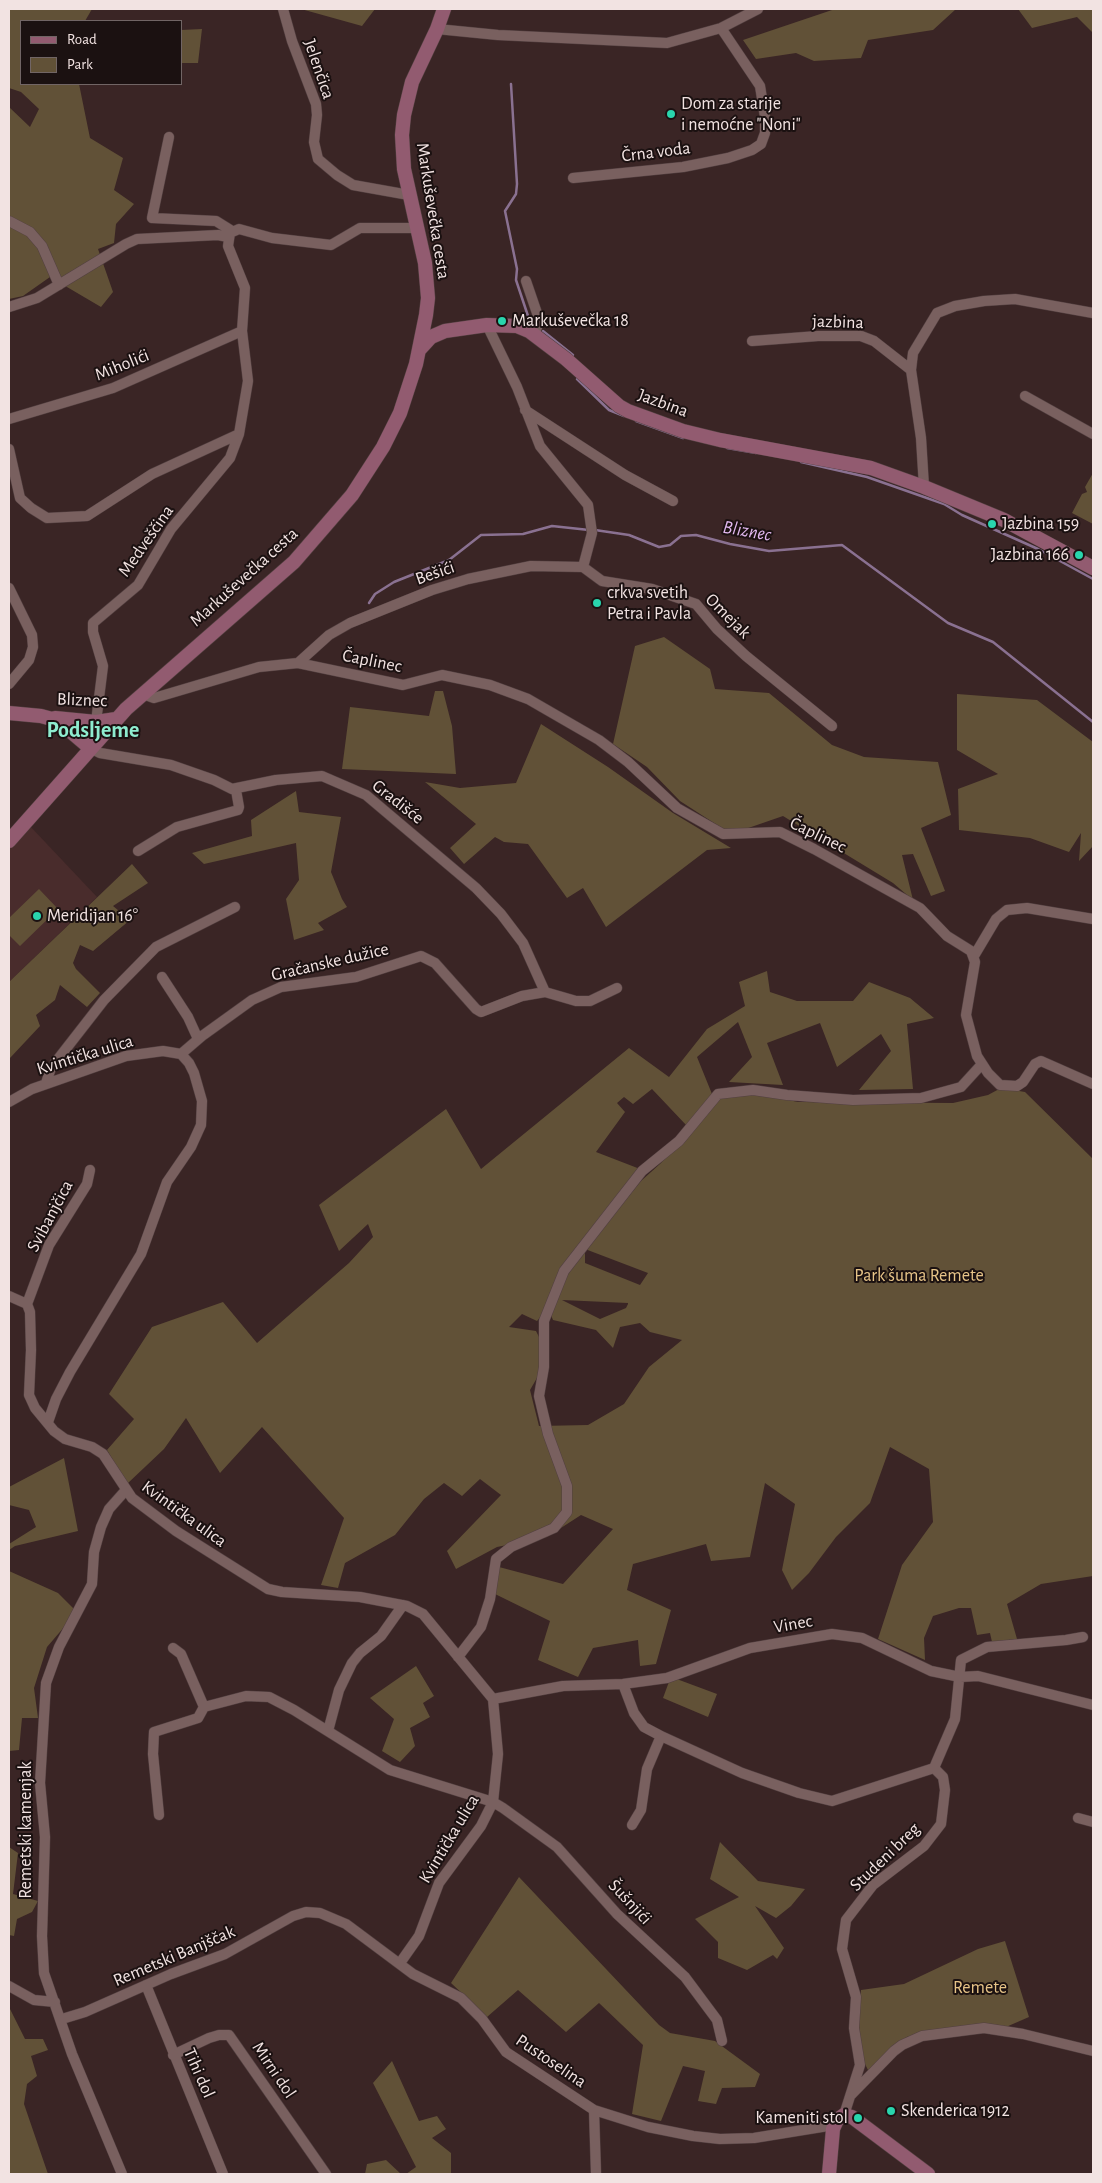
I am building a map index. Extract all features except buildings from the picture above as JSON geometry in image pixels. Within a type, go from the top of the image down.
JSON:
[{"type":"main road","name":"Markuševečka cesta","points":[[9,841],[116,719],[294,562],[352,495],[383,447],[396,422],[419,350],[426,315],[427,275],[402,154],[404,115],[412,82],[437,29],[443,10]]},
{"type":"main road","points":[[426,315],[435,327],[445,331]]},
{"type":"main road","name":"Jazbina","points":[[419,350],[431,337],[445,331],[487,325],[517,326],[534,335],[566,359],[619,406],[628,411],[683,431],[871,468],[924,486],[1004,520],[1093,568]]},
{"type":"main road","name":"Bliznec","points":[[9,713],[96,722],[116,719]]},
{"type":"main road","name":"Bliznec","points":[[46,717],[64,725],[90,748]]},
{"type":"main road","points":[[829,2174],[834,2125],[844,2115],[852,2117],[928,2174]]},
{"type":"street","name":"Jelenčica","points":[[283,9],[292,41],[316,104],[318,115],[314,142],[318,159],[337,176],[353,185],[409,195]]},
{"type":"street","points":[[437,29],[498,35],[667,43],[721,28],[758,9]]},
{"type":"street","points":[[443,10],[453,30]]},
{"type":"street","name":"Črna voda","points":[[572,178],[683,166],[728,158],[752,150],[761,144],[765,133],[766,117],[760,86],[721,28]]},
{"type":"street","points":[[169,137],[152,218],[216,221],[230,234]]},
{"type":"street","points":[[9,221],[30,232],[42,246],[59,285]]},
{"type":"street","points":[[9,306],[37,298],[126,244],[137,240],[230,234],[239,229],[272,238],[331,245],[360,228],[418,228]]},
{"type":"street","name":"Medveščina","points":[[96,722],[103,666],[92,623],[138,585],[171,529],[230,458],[239,434],[245,409],[248,381],[242,331],[245,288],[228,246],[230,234]]},
{"type":"street","points":[[526,281],[539,322],[534,335]]},
{"type":"street","points":[[924,486],[922,438],[911,370],[913,353],[937,314],[955,306],[984,301],[1014,299],[1093,313]]},
{"type":"street","points":[[487,325],[517,387],[540,446],[588,505],[592,529],[583,567]]},
{"type":"street","name":"Miholići","points":[[9,419],[113,388],[242,331]]},
{"type":"street","name":"jazbina","points":[[752,341],[818,336],[861,336],[874,340],[911,370]]},
{"type":"street","points":[[1025,396],[1093,434]]},
{"type":"street","points":[[525,410],[625,475],[673,501]]},
{"type":"street","points":[[9,449],[20,498],[31,508],[47,518],[87,516],[152,474],[239,434]]},
{"type":"street","name":"Bešići","points":[[298,663],[328,635],[350,623],[432,590],[489,573],[565,565],[583,567]]},
{"type":"street","name":"Omejak","points":[[583,567],[602,581],[652,589],[696,604],[717,629],[746,656],[832,726]]},
{"type":"street","points":[[9,588],[32,635],[34,647],[29,660],[9,684]]},
{"type":"street","points":[[143,694],[154,698],[259,667],[298,663]]},
{"type":"street","name":"Čaplinec","points":[[298,663],[403,685],[442,676],[490,686],[528,700],[598,740],[628,762],[677,808],[724,834],[780,832],[920,908],[947,936],[970,951],[974,956]]},
{"type":"street","points":[[90,748],[99,753],[171,765],[236,790],[240,807],[238,810],[177,827],[138,851]]},
{"type":"street","name":"Gradišće","points":[[236,790],[276,780],[322,776],[366,795],[476,888],[501,914],[523,943],[545,992]]},
{"type":"street","points":[[46,1083],[51,1068],[104,1000],[156,946],[235,908]]},
{"type":"street","points":[[1093,919],[1027,908],[1007,910],[996,919],[974,956],[975,962],[966,1015],[972,1043],[982,1064],[1000,1085],[1018,1086],[1023,1082],[1035,1064],[1042,1061],[1093,1084]]},
{"type":"street","name":"Gračanske dužice","points":[[181,1054],[198,1039],[252,1000],[281,987],[356,977],[421,956],[435,963],[476,1009],[481,1012],[522,996],[545,992]]},
{"type":"street","points":[[162,977],[188,1017],[198,1039]]},
{"type":"street","points":[[545,992],[576,1001],[590,1001],[617,988]]},
{"type":"street","name":"Kvintička ulica","points":[[9,1102],[46,1083],[126,1056],[163,1051],[181,1054]]},
{"type":"street","points":[[9,1296],[26,1304],[30,1312],[29,1395],[35,1408],[48,1422],[56,1399],[70,1372],[140,1254],[167,1182],[191,1147],[201,1125],[203,1112],[199,1086],[189,1063],[181,1054]]},
{"type":"street","points":[[458,1657],[481,1627],[490,1599],[496,1559],[511,1547],[554,1528],[567,1512],[567,1486],[548,1434],[539,1396],[544,1367],[544,1321],[564,1271],[642,1172],[679,1141],[718,1094],[753,1090],[787,1095],[853,1100],[921,1098],[961,1087],[982,1064]]},
{"type":"street","name":"Svibanjčica","points":[[26,1304],[49,1245],[86,1184],[90,1170]]},
{"type":"street","name":"Kvintička ulica","points":[[48,1422],[54,1431],[65,1439],[92,1447],[103,1454],[125,1490],[176,1531],[268,1590],[302,1594],[342,1594],[403,1606],[423,1614],[493,1699],[498,1754],[493,1802],[481,1826],[439,1883],[419,1936],[400,1963]]},
{"type":"street","name":"Remetski kamenjak","points":[[122,2174],[72,2054],[62,2018],[44,1973],[42,1936],[45,1837],[40,1783],[46,1683],[59,1647],[92,1584],[94,1552],[101,1526],[109,1509],[125,1490]]},
{"type":"street","points":[[328,1731],[339,1690],[352,1663],[360,1653],[381,1636],[403,1606]]},
{"type":"street","name":"Vinec","points":[[493,1699],[563,1686],[624,1684],[668,1678],[750,1648],[832,1634],[862,1638],[931,1672],[960,1678],[978,1676],[1093,1705]]},
{"type":"street","points":[[624,1684],[638,1720],[660,1736],[742,1773],[799,1793],[832,1801],[934,1768],[954,1719],[961,1660],[986,1647],[1066,1640],[1083,1636]]},
{"type":"street","points":[[159,1815],[153,1754],[154,1732],[198,1718],[204,1707],[181,1654],[173,1648]]},
{"type":"street","name":"Šušnjići","points":[[204,1707],[246,1696],[269,1697],[390,1770],[493,1802],[557,1846],[622,1920],[685,1977],[717,2020],[722,2041]]},
{"type":"street","points":[[632,1825],[641,1810],[647,1769],[660,1736]]},
{"type":"street","name":"Studeni breg","points":[[844,2115],[860,2065],[854,2028],[856,1998],[842,1948],[846,1920],[874,1885],[924,1846],[940,1824],[945,1790],[942,1777],[934,1768]]},
{"type":"street","points":[[1078,1818],[1093,1822]]},
{"type":"street","name":"Remetski Banjščak","points":[[62,2018],[85,2012],[146,1985],[225,1954],[281,1922],[306,1912],[320,1913],[335,1918],[400,1963]]},
{"type":"street","name":"Pustoselina","points":[[400,1963],[413,1974],[461,1998],[482,2019],[506,2052],[594,2110],[648,2127],[720,2139],[754,2138],[834,2125]]},
{"type":"street","name":"Tihi dol","points":[[146,1985],[223,2174]]},
{"type":"street","points":[[9,1986],[34,2000],[55,2002]]},
{"type":"street","points":[[850,2096],[902,2045],[922,2036],[984,2028],[1023,2034],[1093,2051]]},
{"type":"street","name":"Mirni dol","points":[[173,2054],[209,2038],[228,2035],[326,2174]]},
{"type":"street","name":"Pustoselina","points":[[594,2110],[596,2174]]},
{"type":"shaded area","points":[[29,825],[97,897],[9,982],[9,847]]},
{"type":"green space","points":[[9,9],[92,9],[86,20],[20,20],[20,85],[79,85],[90,138],[123,158],[114,190],[134,204],[116,224],[114,243],[98,249],[113,292],[101,307],[50,277],[23,296],[9,299],[9,107],[30,127],[39,109],[21,92],[9,88]]},
{"type":"green space","points":[[301,9],[375,9],[362,26]]},
{"type":"green space","points":[[835,9],[956,9],[933,30],[868,40],[861,58],[814,61],[796,53],[756,59],[743,40]]},
{"type":"green space","points":[[1018,9],[1093,9],[1093,33],[1077,17],[1032,28]]},
{"type":"green space","points":[[202,29],[198,63],[182,63],[182,30]]},
{"type":"green space","points":[[1093,473],[1093,524],[1072,513],[1082,494],[1087,492],[1085,487]]},
{"type":"green space","points":[[664,637],[710,669],[715,689],[769,693],[832,745],[864,757],[938,762],[951,815],[921,828],[945,891],[931,896],[913,854],[902,855],[913,900],[893,883],[783,816],[731,834],[680,801],[647,767],[613,744],[635,646]]},
{"type":"green space","points":[[435,691],[443,691],[452,726],[456,774],[342,769],[350,707],[429,716]]},
{"type":"green space","points":[[957,694],[1037,700],[1093,742],[1093,846],[1079,861],[1081,833],[1069,852],[1030,838],[959,830],[958,789],[998,774],[957,750]]},
{"type":"green space","points":[[541,724],[608,767],[673,813],[731,848],[707,850],[606,927],[583,888],[567,898],[528,844],[504,842],[495,837],[464,864],[450,848],[476,824],[425,782],[460,788],[516,783]]},
{"type":"green space","points":[[296,791],[299,812],[341,817],[331,872],[347,907],[318,923],[324,930],[294,940],[286,899],[299,880],[296,843],[204,864],[192,853],[252,836],[251,820]]},
{"type":"green space","points":[[132,864],[148,883],[113,906],[130,920],[93,951],[80,945],[73,963],[76,969],[100,993],[87,1007],[60,985],[55,1000],[36,1015],[40,1026],[10,1058],[9,982]]},
{"type":"green space","points":[[39,889],[58,909],[20,946],[9,935],[9,918]]},
{"type":"green space","name":"Park šuma Remete","points":[[767,971],[770,992],[797,1001],[853,1001],[869,982],[910,998],[934,1018],[907,1024],[913,1089],[859,1090],[891,1051],[881,1034],[837,1067],[820,1023],[767,1043],[783,1085],[729,1082],[752,1057],[738,1022],[697,1057],[712,1094],[687,1126],[652,1089],[633,1104],[624,1097],[617,1103],[625,1112],[596,1152],[640,1169],[612,1216],[641,1181],[661,1163],[717,1097],[736,1089],[798,1102],[953,1103],[988,1095],[1001,1088],[1025,1092],[1093,1159],[1093,1576],[1041,1584],[1007,1604],[1017,1639],[992,1642],[990,1633],[977,1635],[971,1608],[959,1608],[933,1616],[924,1638],[925,1660],[878,1639],[902,1565],[933,1522],[929,1469],[890,1447],[870,1503],[836,1537],[809,1573],[792,1590],[782,1570],[795,1504],[765,1483],[750,1557],[711,1561],[706,1544],[633,1564],[627,1590],[671,1610],[656,1664],[640,1666],[638,1640],[593,1648],[578,1677],[538,1660],[550,1621],[495,1594],[499,1567],[563,1584],[613,1529],[581,1515],[547,1537],[497,1547],[456,1569],[447,1551],[501,1495],[480,1479],[462,1496],[444,1483],[424,1499],[395,1535],[345,1563],[338,1588],[321,1585],[344,1518],[262,1427],[220,1473],[186,1418],[164,1449],[127,1484],[107,1450],[134,1419],[109,1394],[152,1327],[223,1302],[257,1343],[349,1263],[373,1237],[368,1224],[339,1251],[319,1205],[446,1109],[481,1169],[629,1048],[669,1077],[707,1029],[745,1006],[739,982]],"holes":[[[585,1249],[648,1273],[640,1285],[585,1263]],[[562,1300],[628,1303],[626,1308],[600,1319]],[[548,1308],[553,1320],[596,1330],[613,1348],[620,1327],[640,1323],[650,1332],[682,1340],[649,1367],[624,1404],[588,1425],[539,1426],[530,1390],[541,1371],[540,1339],[536,1331],[509,1327],[522,1314],[537,1321]]]},
{"type":"green space","points":[[64,1458],[78,1531],[15,1546],[9,1550],[9,1544],[36,1527],[29,1510],[9,1505],[9,1487]]},
{"type":"green space","points":[[9,1571],[58,1593],[77,1612],[47,1647],[34,1688],[38,1718],[22,1718],[19,1750],[9,1751]]},
{"type":"green space","points":[[416,1666],[434,1696],[423,1703],[430,1717],[410,1728],[415,1746],[400,1762],[382,1751],[394,1719],[370,1698]]},
{"type":"green space","points":[[674,1678],[717,1694],[708,1717],[663,1698],[670,1679]]},
{"type":"green space","points":[[720,1842],[758,1881],[805,1889],[791,1906],[776,1918],[755,1906],[784,1948],[777,1959],[773,1955],[747,1970],[718,1958],[718,1942],[695,1919],[739,1897],[710,1879]]},
{"type":"green space","points":[[9,1847],[18,1853],[13,1894],[38,1901],[32,1912],[17,1919],[14,1936],[9,1935]]},
{"type":"green space","points":[[519,1877],[659,2025],[670,2033],[715,2041],[760,2074],[755,2087],[722,2088],[716,2104],[698,2101],[705,2071],[683,2066],[661,2121],[632,2114],[643,2045],[599,2003],[566,2032],[518,1990],[487,2017],[451,1983]]},
{"type":"green space","name":"Remete","points":[[1005,1941],[1029,2017],[1006,2027],[923,2033],[907,2037],[898,2043],[869,2072],[865,2064],[858,2029],[861,1990],[904,1984],[978,1949]]},
{"type":"green space","points":[[9,2007],[25,2039],[43,2039],[48,2050],[31,2056],[37,2076],[27,2084],[24,2104],[48,2174],[9,2174]]},
{"type":"green space","points":[[392,2061],[419,2121],[437,2116],[446,2129],[432,2138],[451,2153],[451,2174],[406,2174],[416,2167],[373,2083]]},
{"type":"green space","points":[[386,2160],[401,2174],[365,2174],[367,2164]]},
{"type":"waterway","points":[[511,84],[517,184],[516,194],[505,211],[517,269],[516,280],[530,322]]},
{"type":"waterway","points":[[543,331],[573,355]]},
{"type":"waterway","points":[[577,379],[609,410],[624,416]]},
{"type":"waterway","points":[[636,421],[683,438]]},
{"type":"waterway","points":[[727,448],[756,453]]},
{"type":"waterway","points":[[801,462],[867,477],[944,504],[962,515],[1038,549],[1093,579]]},
{"type":"waterway","name":"Bliznec","points":[[369,603],[375,594],[394,582],[449,560],[481,535],[523,534],[552,526],[589,530]]},
{"type":"waterway","name":"Bliznec","points":[[595,530],[629,535],[659,547],[670,545],[681,536],[696,535],[730,544],[769,551],[842,545],[948,623],[993,642],[1093,722]]},
{"type":"place","name":"Dom za starije i nemoćne \"Noni\"","points":[[671,114]]},
{"type":"place","name":"Markuševečka 18","points":[[502,321]]},
{"type":"place","name":"Jazbina 159","points":[[992,524]]},
{"type":"place","name":"Jazbina 166","points":[[1079,555]]},
{"type":"place","name":"crkva svetih Petra i Pavla","points":[[597,603]]},
{"type":"place","name":"Meridijan 16°","points":[[37,916]]},
{"type":"place","name":"Skenderica 1912","points":[[891,2111]]},
{"type":"place","name":"Kameniti stol","points":[[858,2118]]},
{"type":"district","name":"Podsljeme","points":[[93,730]]}]
